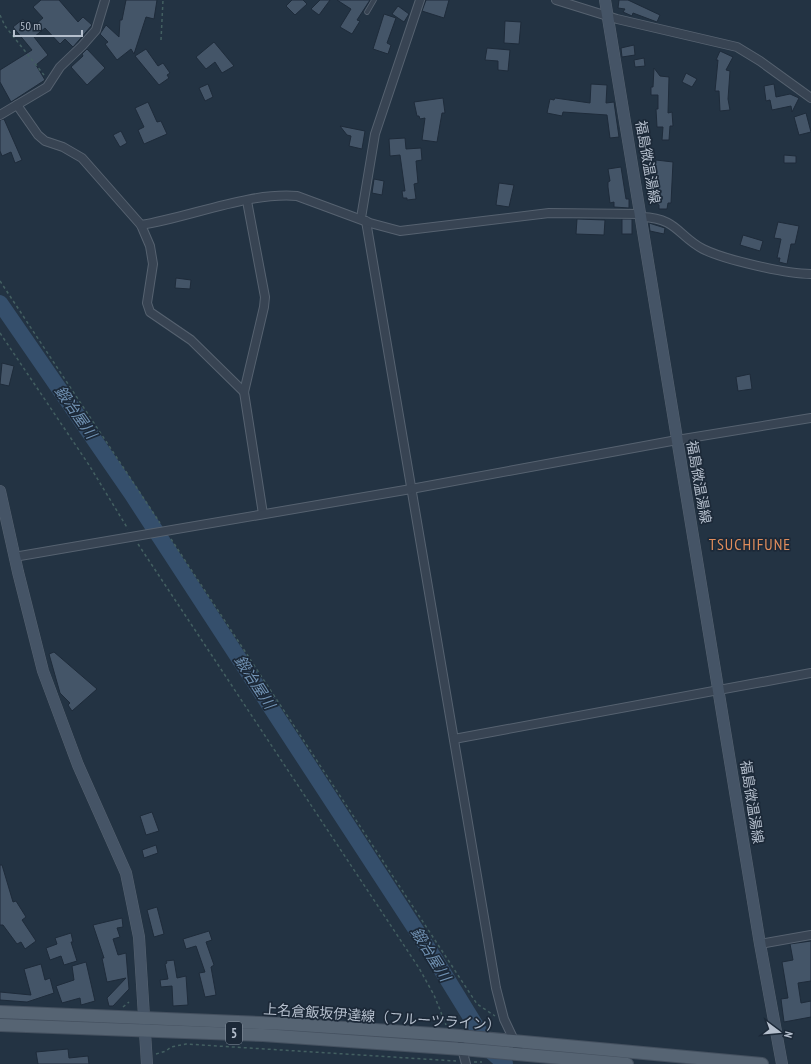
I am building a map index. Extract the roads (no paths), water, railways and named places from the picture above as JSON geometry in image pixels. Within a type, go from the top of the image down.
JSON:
[{"type":"main road","name":"福島微温湯線","points":[[605,0],[642,216],[677,440],[760,944],[782,1064]]},
{"type":"main road","points":[[0,491],[14,557],[43,671],[52,700],[78,766],[126,873],[139,936],[147,1064]]},
{"type":"main road","name":"上名倉飯坂伊達線（フルーツライン）","points":[[0,1012],[271,1035],[465,1056],[515,1054],[627,1064]]},
{"type":"main road","name":"上名倉飯坂伊達線（フルーツライン）","points":[[0,1025],[286,1024],[509,1040],[762,1064]]},
{"type":"street","points":[[0,115],[50,84],[60,67],[96,30],[106,0]]},
{"type":"street","points":[[420,0],[375,134],[363,220],[411,489],[496,988],[509,1040],[515,1054]]},
{"type":"street","points":[[556,0],[608,16],[737,47],[760,61],[811,98]]},
{"type":"street","points":[[17,105],[38,135],[45,141],[54,146],[63,147],[82,158],[141,225],[150,246],[153,264],[147,303],[150,312],[191,340],[244,392]]},
{"type":"street","points":[[141,225],[272,196],[297,196],[363,220],[395,230],[407,231],[549,213],[642,216],[661,220],[673,225],[702,248],[720,255],[782,270],[811,274]]},
{"type":"street","points":[[247,201],[263,284],[265,303],[244,392],[263,514]]},
{"type":"street","points":[[14,557],[411,489],[677,440],[811,418]]},
{"type":"street","points":[[454,739],[811,673]]},
{"type":"street","points":[[760,944],[811,935]]},
{"type":"street","points":[[458,1036],[465,1056]]},
{"type":"lane","points":[[367,12],[374,0]]},
{"type":"waterway","name":"鍛冶屋川","points":[[0,303],[131,493],[433,956],[492,1052],[505,1064]]},
{"type":"district","name":"TSUCHIFUNE","points":[[750,544]]}]
